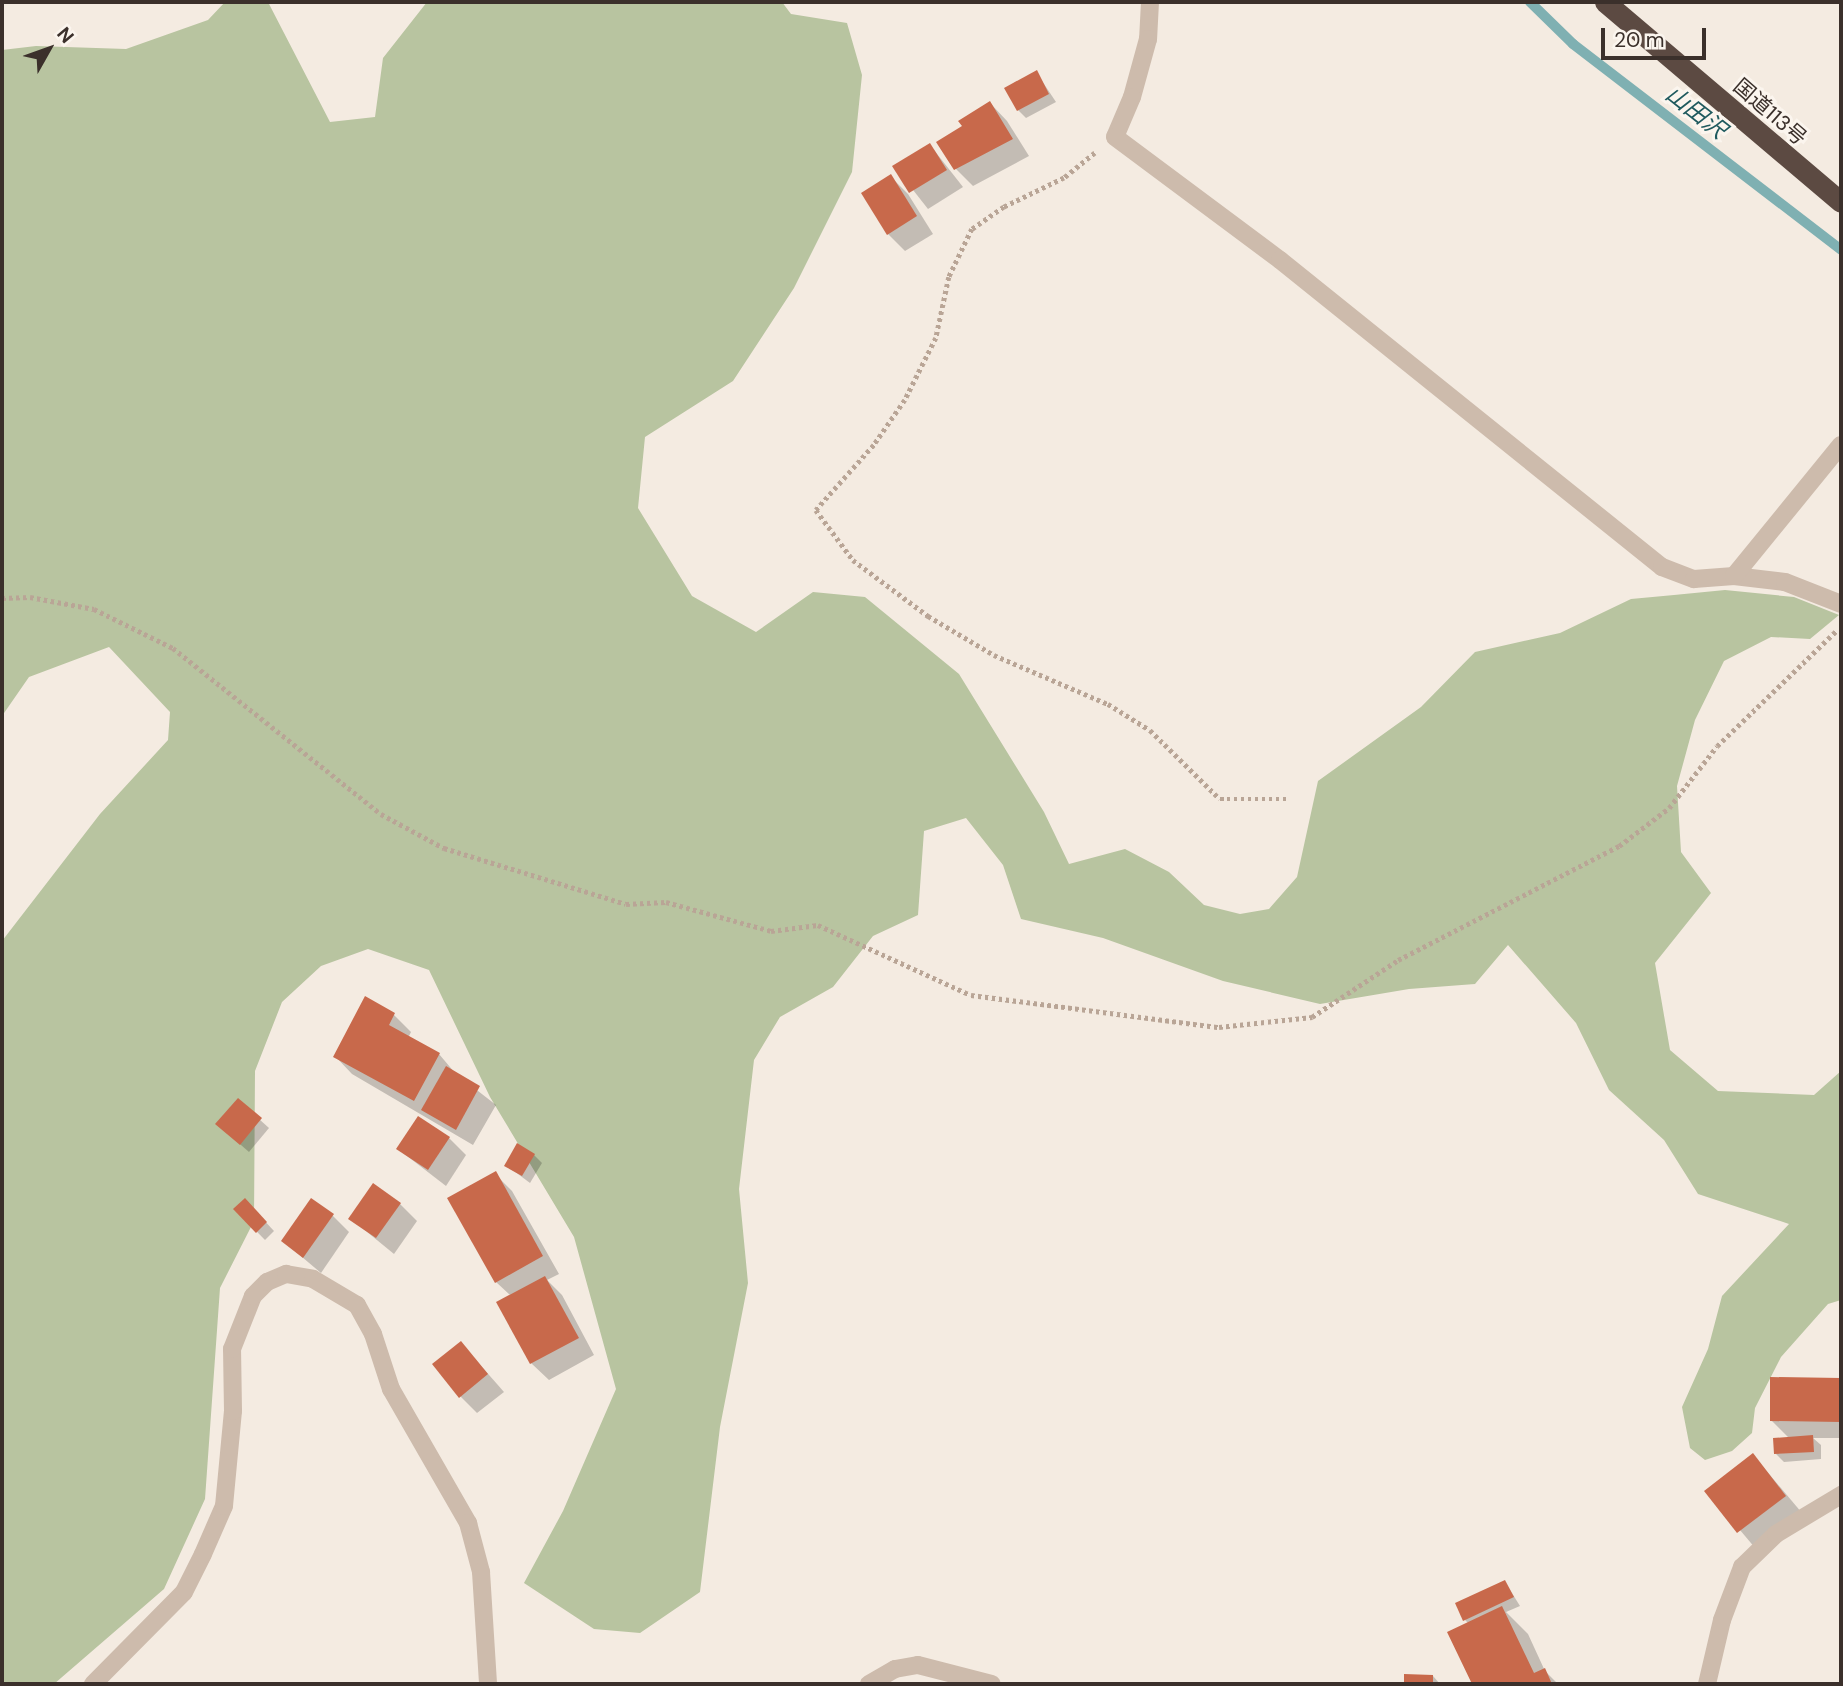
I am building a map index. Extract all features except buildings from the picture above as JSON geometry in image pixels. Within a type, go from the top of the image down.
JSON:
[{"type":"highway","name":"国道113号","points":[[1605,2],[1841,202]]},
{"type":"street","points":[[1150,2],[1148,39],[1132,97],[1115,137],[1301,277],[1662,567],[1694,579],[1734,576],[1785,582],[1841,604]]},
{"type":"street","points":[[1734,576],[1841,445]]},
{"type":"street","points":[[93,1684],[184,1592],[203,1554],[224,1506],[233,1410],[232,1349],[253,1296],[267,1282],[286,1275],[313,1279],[357,1305],[373,1334],[391,1389],[468,1524],[481,1572],[488,1684]]},
{"type":"street","points":[[1707,1684],[1722,1620],[1742,1567],[1776,1534],[1841,1495]]},
{"type":"street","points":[[869,1684],[895,1669],[918,1665],[992,1684]]},
{"type":"path","points":[[1115,137],[1064,178],[1004,207],[972,229],[949,278],[936,338],[905,400],[841,485],[816,510],[853,560],[928,616],[994,655],[1108,705],[1150,730],[1220,799],[1289,799]]},
{"type":"path","points":[[2,598],[30,597],[94,609],[173,648],[381,814],[444,848],[626,904],[666,902],[771,931],[818,925],[971,995],[1219,1027],[1312,1017],[1398,960],[1619,846],[1669,808],[1717,746],[1841,625]]},
{"type":"green space","points":[[225,2],[268,2],[330,122],[375,117],[383,58],[427,2],[782,2],[791,14],[847,23],[862,75],[852,172],[794,288],[733,381],[645,437],[638,508],[692,596],[756,632],[813,592],[865,597],[959,674],[1044,812],[1069,864],[1125,849],[1169,872],[1204,905],[1240,914],[1269,909],[1297,877],[1318,781],[1421,707],[1475,652],[1560,633],[1631,599],[1725,590],[1794,597],[1839,615],[1810,639],[1771,637],[1724,661],[1695,720],[1677,786],[1681,852],[1711,893],[1655,963],[1670,1050],[1718,1091],[1814,1095],[1841,1071],[1841,1300],[1828,1304],[1781,1357],[1755,1408],[1752,1433],[1732,1451],[1705,1460],[1690,1448],[1682,1407],[1708,1349],[1722,1296],[1789,1224],[1698,1194],[1664,1140],[1609,1090],[1576,1023],[1508,945],[1475,984],[1409,989],[1320,1004],[1223,981],[1103,938],[1021,919],[1003,865],[966,818],[924,831],[918,915],[873,936],[833,987],[780,1017],[754,1060],[739,1189],[748,1283],[720,1427],[700,1592],[640,1633],[594,1629],[524,1583],[563,1511],[616,1389],[574,1237],[490,1097],[429,970],[368,949],[321,966],[282,1002],[255,1071],[254,1221],[220,1288],[205,1499],[164,1589],[54,1684],[2,1684],[2,941],[100,814],[168,740],[170,712],[109,647],[29,677],[2,716],[2,50],[36,46],[126,49],[208,20]]},
{"type":"waterway","name":"山田沢","points":[[1530,2],[1573,44],[1841,250]]}]
